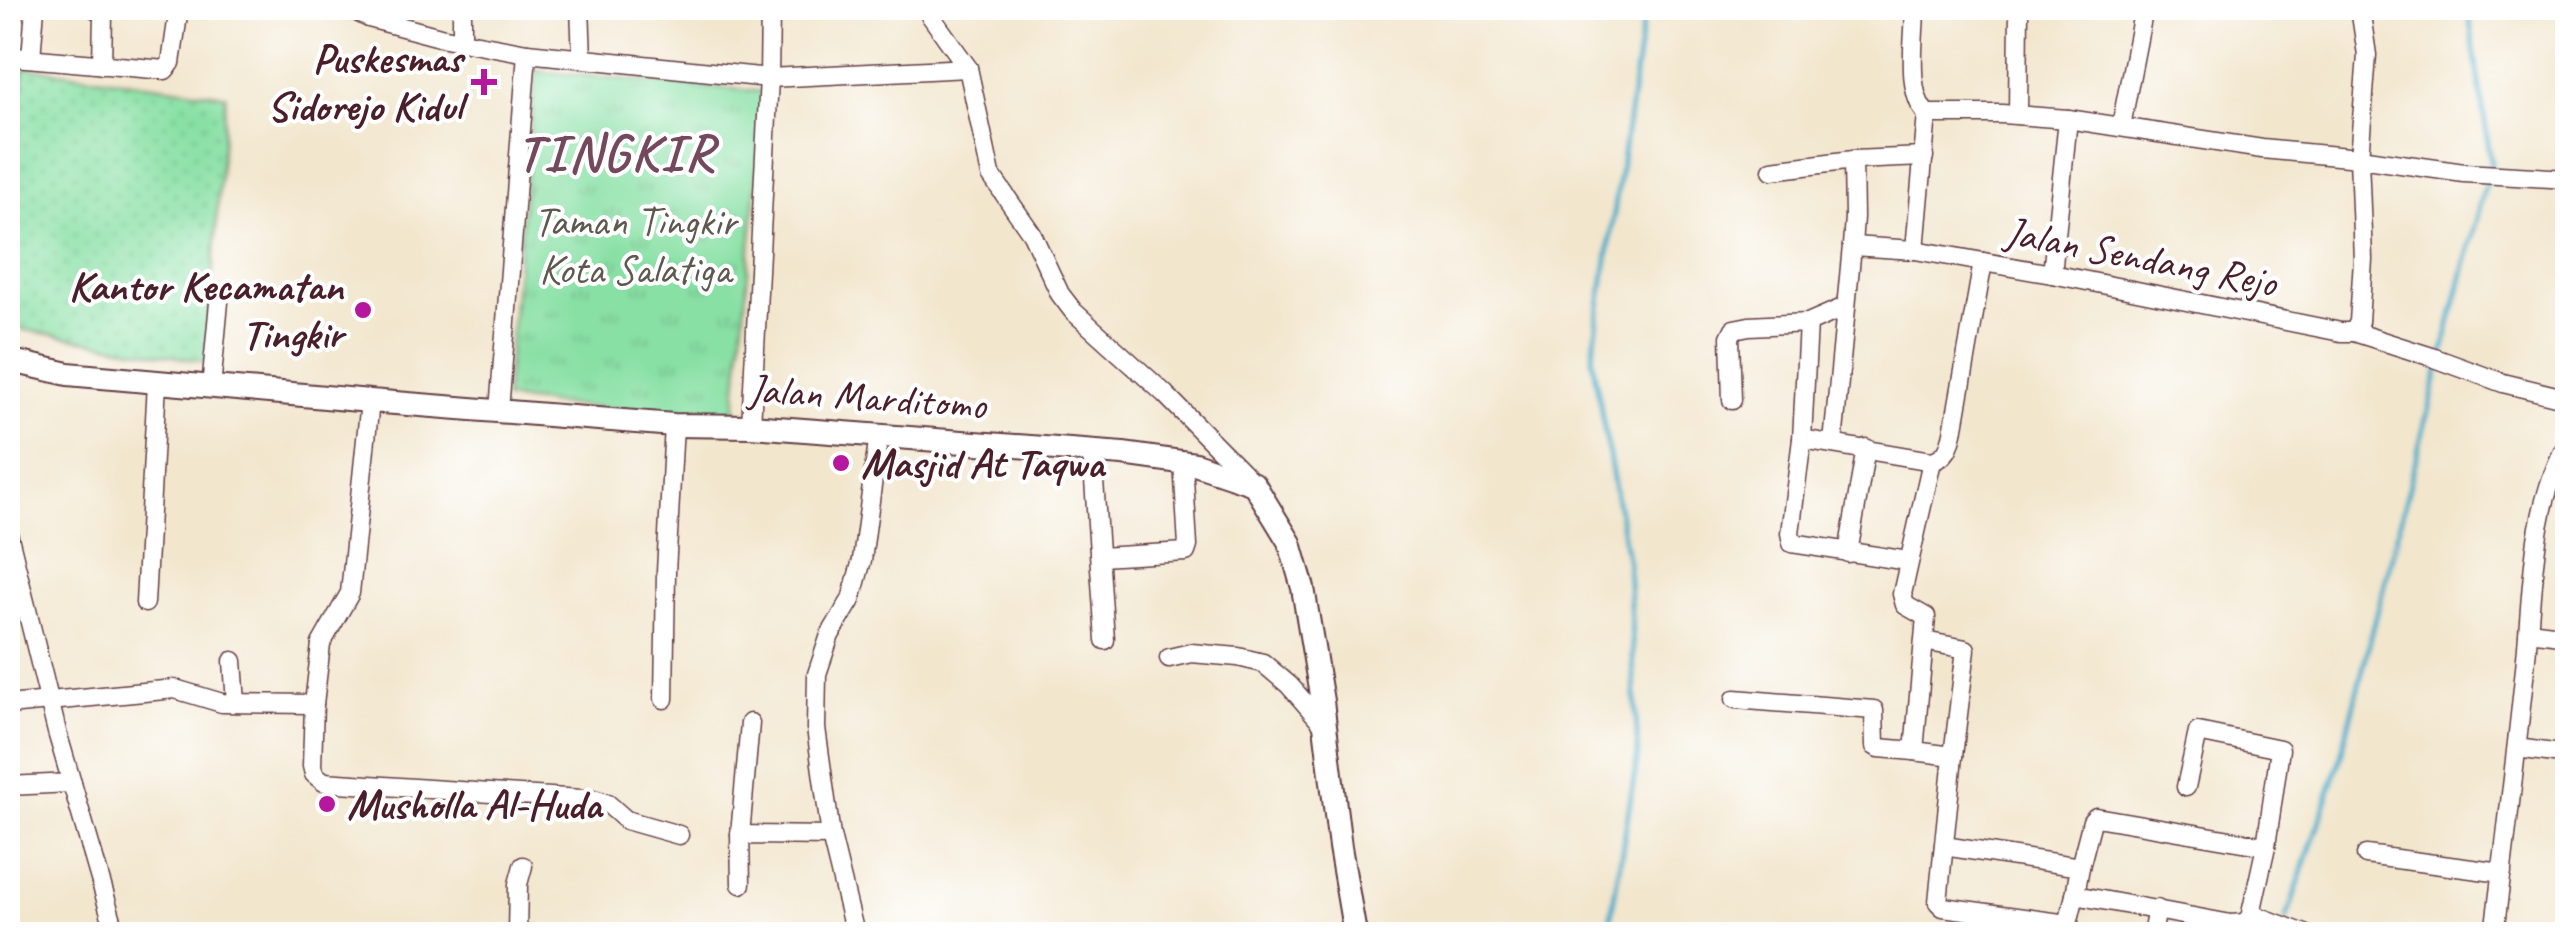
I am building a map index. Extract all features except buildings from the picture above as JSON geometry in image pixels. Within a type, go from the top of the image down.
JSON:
[{"type":"street","points":[[32,58],[35,8]]},
{"type":"street","points":[[94,8],[103,12],[102,65]]},
{"type":"street","points":[[8,72],[10,59],[32,58],[168,68],[179,8]]},
{"type":"street","points":[[349,8],[369,18],[440,37],[527,53],[769,78],[968,68]]},
{"type":"street","points":[[462,8],[462,40]]},
{"type":"street","points":[[580,8],[582,58]]},
{"type":"street","points":[[751,426],[770,8]]},
{"type":"street","points":[[925,8],[968,68],[991,175],[1032,234],[1060,294],[1254,484],[1290,543],[1297,563],[1325,726],[1355,934]]},
{"type":"street","points":[[1914,250],[1927,114],[1915,92],[1915,8]]},
{"type":"street","points":[[2018,115],[2019,8]]},
{"type":"street","points":[[2121,126],[2144,8]]},
{"type":"street","points":[[2354,332],[2359,322],[2363,259],[2359,158],[2367,56],[2360,8]]},
{"type":"street","points":[[499,412],[527,53]]},
{"type":"street","points":[[1927,114],[2068,119],[2262,150],[2359,158],[2464,173],[2568,179]]},
{"type":"street","points":[[2052,274],[2068,119]]},
{"type":"street","points":[[1772,170],[1853,160],[1924,157]]},
{"type":"street","points":[[1833,443],[1852,246],[1853,160]]},
{"type":"street","name":"Jalan Sendang Rejo","points":[[1852,246],[1914,250],[2354,332],[2432,356],[2503,384],[2568,400]]},
{"type":"street","points":[[1802,439],[1932,461],[1942,457],[1949,450],[1953,433],[1984,262]]},
{"type":"street","points":[[211,388],[219,302]]},
{"type":"street","points":[[1732,400],[1732,331],[1749,326],[1808,323],[1845,307]]},
{"type":"street","points":[[1808,323],[1791,542],[1908,561]]},
{"type":"street","name":"Jalan Marditomo","points":[[8,360],[68,374],[211,388],[674,425],[751,426],[1092,451],[1184,462],[1254,484]]},
{"type":"street","points":[[145,603],[157,383]]},
{"type":"street","points":[[370,401],[350,594],[321,644],[314,704],[314,774],[324,782],[598,800],[626,820],[679,835]]},
{"type":"street","points":[[664,699],[674,425]]},
{"type":"street","points":[[855,934],[831,836],[816,728],[817,674],[830,635],[852,600],[862,560],[879,434]]},
{"type":"street","points":[[2494,934],[2517,748],[2536,541],[2548,488],[2567,443]]},
{"type":"street","points":[[1848,553],[1866,448]]},
{"type":"street","points":[[1092,451],[1105,640]]},
{"type":"street","points":[[1914,751],[1926,617],[1902,601],[1932,461]]},
{"type":"street","points":[[1100,557],[1188,551],[1184,462]]},
{"type":"street","points":[[8,533],[50,702],[116,934]]},
{"type":"street","points":[[2529,632],[2568,636]]},
{"type":"street","points":[[1924,641],[1966,649],[1940,906],[2032,928],[2071,929],[2080,867],[2096,818],[2266,846]]},
{"type":"street","points":[[1169,658],[1192,653],[1263,663],[1289,685],[1325,726]]},
{"type":"street","points":[[233,661],[236,703]]},
{"type":"street","points":[[8,706],[175,689],[222,703],[314,704]]},
{"type":"street","points":[[1735,699],[1872,709],[1876,711],[1875,746],[1953,756]]},
{"type":"street","points":[[741,884],[740,835],[750,723]]},
{"type":"street","points":[[2075,895],[2235,924],[2247,921],[2252,914],[2266,846],[2280,748],[2198,732],[2186,787]]},
{"type":"street","points":[[2517,748],[2568,755]]},
{"type":"street","points":[[8,786],[72,783]]},
{"type":"street","points":[[740,835],[831,836]]},
{"type":"street","points":[[1944,846],[2080,867]]},
{"type":"street","points":[[2366,855],[2502,873]]},
{"type":"street","points":[[516,934],[518,884],[523,866]]},
{"type":"street","points":[[2152,934],[2157,909]]},
{"type":"street","points":[[2252,914],[2304,934]]},
{"type":"green space","points":[[24,67],[226,95],[206,362],[8,327],[8,247]]},
{"type":"green space","name":"Taman Tingkir Kota Salatiga","points":[[536,71],[765,92],[734,420],[505,399]]},
{"type":"waterway","points":[[1608,934],[1638,754],[1628,564],[1592,359],[1645,8]]},
{"type":"waterway","points":[[2468,8],[2489,168]]},
{"type":"waterway","points":[[2286,920],[2339,763],[2487,178]]},
{"type":"place","name":"Puskesmas Sidorejo Kidul","points":[[484,82]]},
{"type":"place","name":"Kantor Kecamatan Tingkir","points":[[363,310]]},
{"type":"place","name":"Masjid At Taqwa","points":[[841,463]]},
{"type":"place","name":"Musholla Al-Huda","points":[[327,804]]},
{"type":"district","name":"TINGKIR","points":[[616,153]]}]
